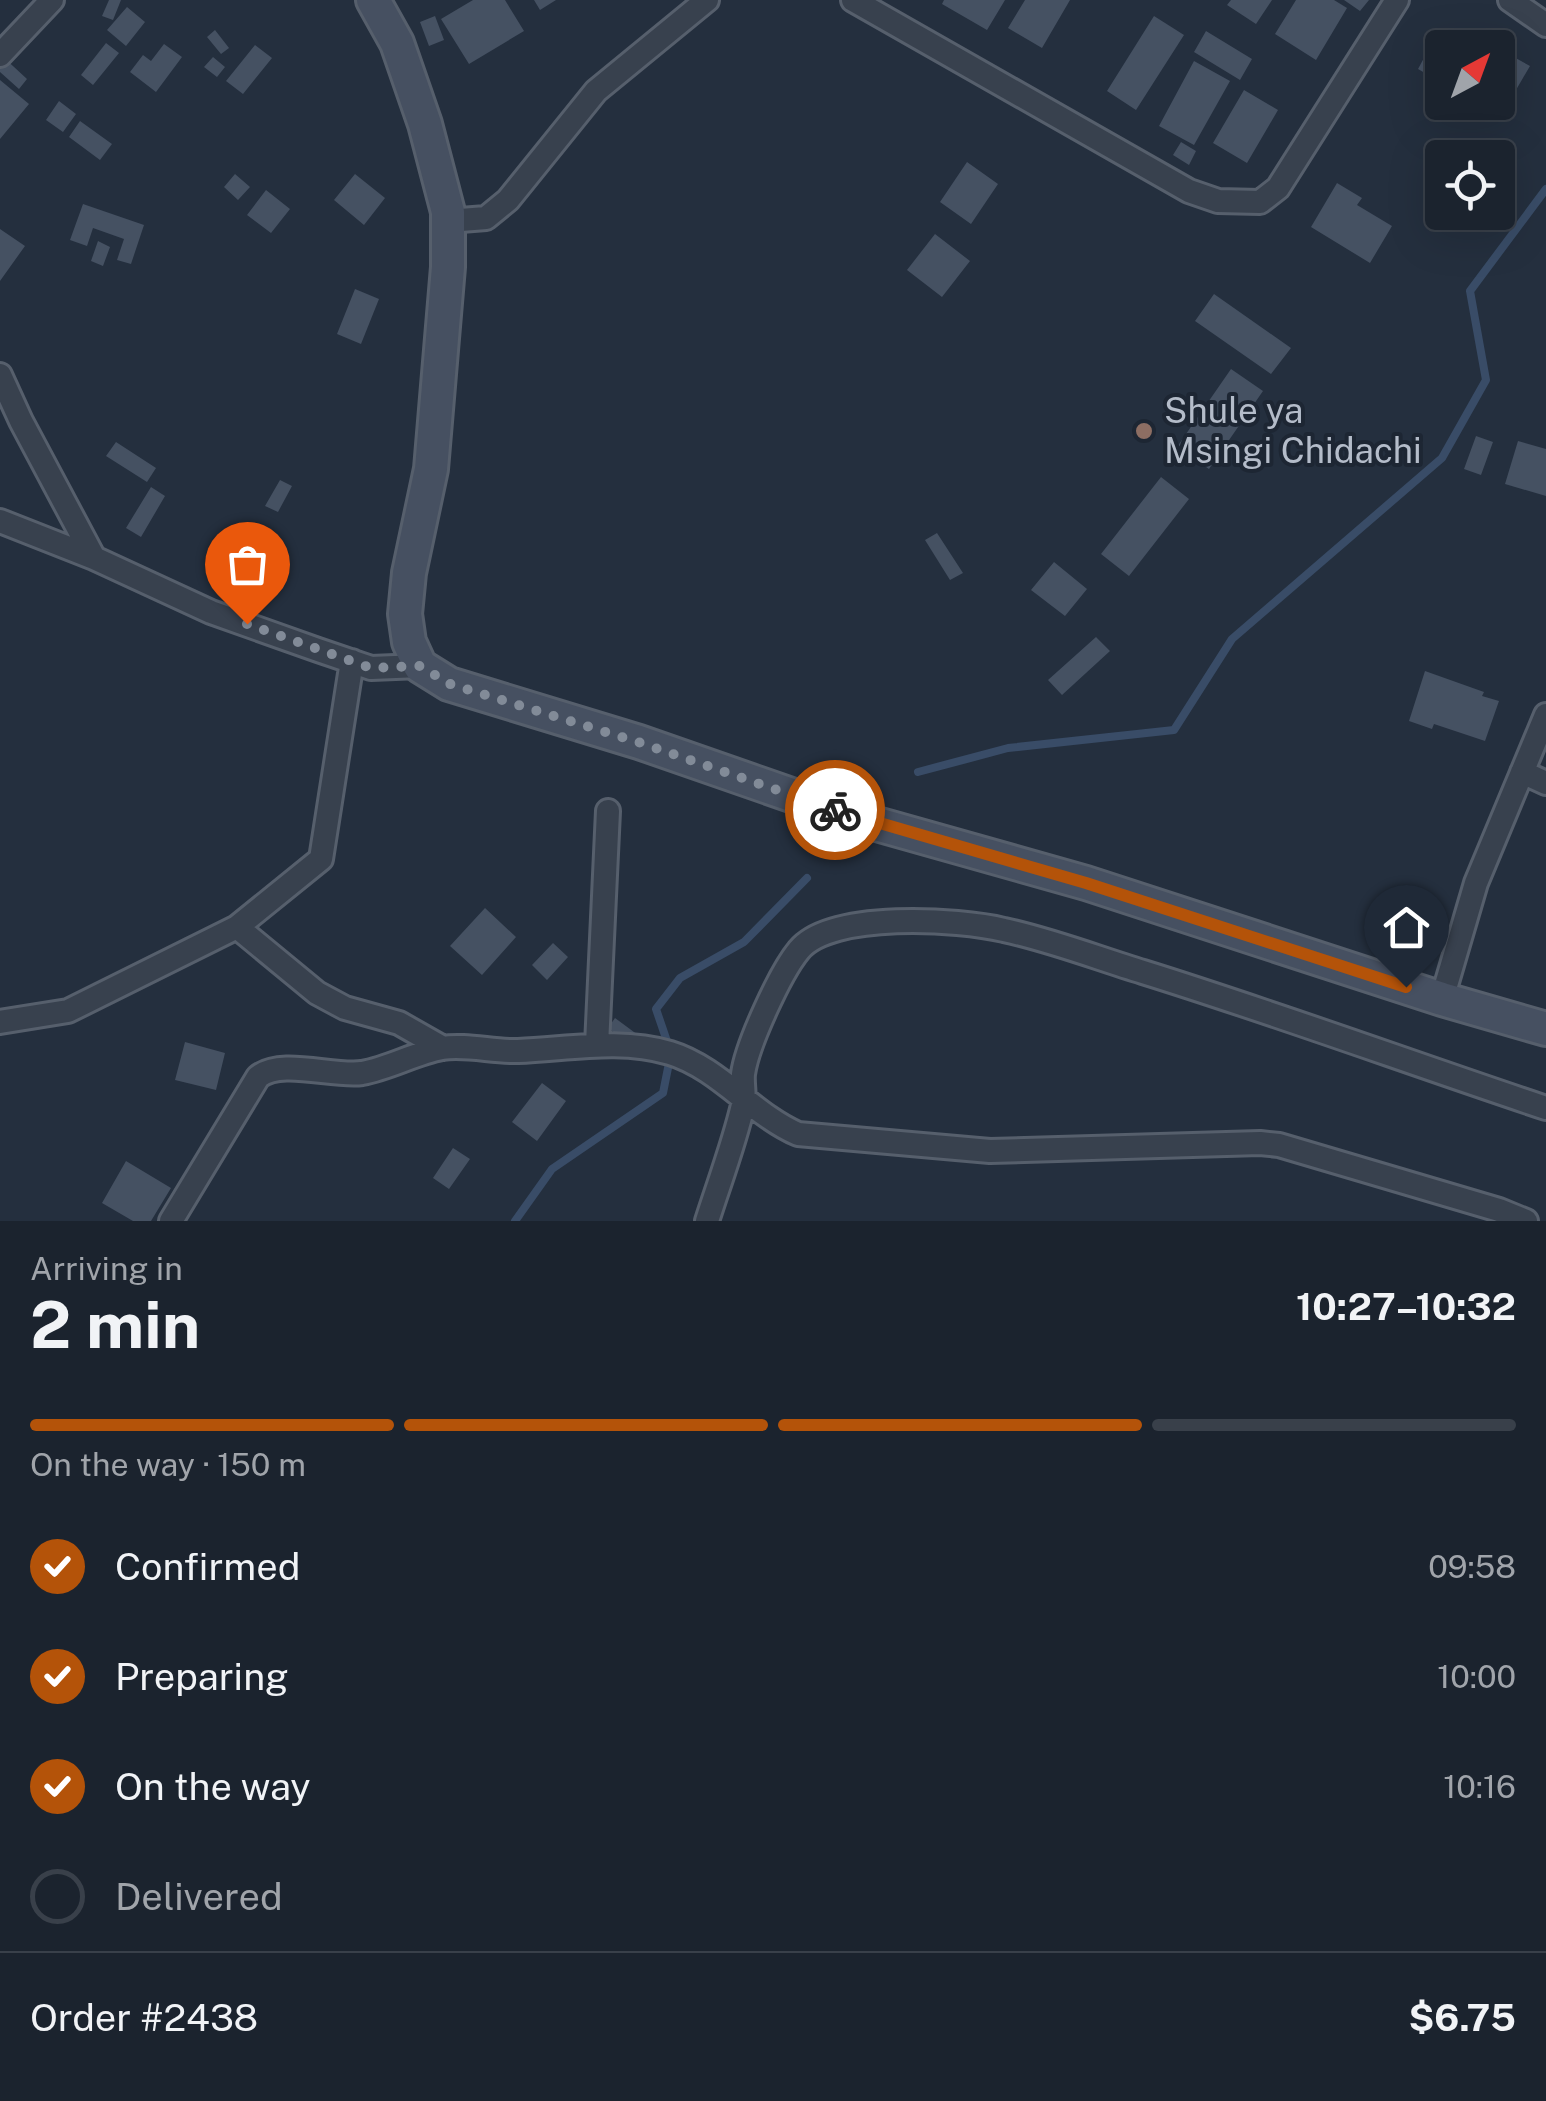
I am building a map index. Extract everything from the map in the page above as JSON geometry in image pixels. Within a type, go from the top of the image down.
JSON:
[{"type":"street","points":[[0,54],[52,0]]},
{"type":"street","points":[[373,0],[397,43],[425,124],[448,222],[432,469],[409,573],[405,614],[409,642],[420,666]]},
{"type":"street","points":[[448,222],[486,218],[508,200],[596,92],[707,0]]},
{"type":"street","points":[[853,0],[1189,191],[1218,201],[1260,202],[1278,188],[1397,0]]},
{"type":"street","points":[[1510,0],[1546,24]]},
{"type":"street","points":[[0,375],[94,558]]},
{"type":"street","points":[[0,522],[94,558],[211,612],[371,668],[420,666],[450,684],[638,742],[866,821],[1086,883],[1546,1028]]},
{"type":"street","points":[[0,1022],[68,1011],[237,927],[322,859],[352,661]]},
{"type":"street","points":[[1442,998],[1476,883],[1546,715]]},
{"type":"street","points":[[1522,772],[1546,783]]},
{"type":"street","points":[[597,1045],[608,811]]},
{"type":"street","points":[[707,1221],[744,1102],[743,1075],[751,1045],[800,948],[816,936],[845,926],[955,923],[1003,929],[1253,1006],[1546,1108]]},
{"type":"street","points":[[237,927],[317,993],[346,1008],[399,1024],[443,1048]]},
{"type":"street","points":[[170,1221],[266,1070],[358,1073],[400,1064],[443,1048],[516,1051],[597,1045],[671,1054],[712,1074],[773,1123],[798,1134],[990,1151],[1226,1142],[1279,1145],[1526,1221]]},
{"type":"building","points":[[109,0],[121,0],[113,20],[102,16]]},
{"type":"building","points":[[473,0],[505,0],[524,31],[469,64],[441,19]]},
{"type":"building","points":[[534,0],[556,0],[540,10]]},
{"type":"building","points":[[944,0],[1005,0],[987,30],[942,4]]},
{"type":"building","points":[[1025,0],[1070,0],[1042,48],[1008,28]]},
{"type":"building","points":[[1231,0],[1272,0],[1256,24],[1227,5]]},
{"type":"building","points":[[1296,0],[1334,0],[1347,8],[1316,60],[1275,34]]},
{"type":"building","points":[[1344,0],[1369,0],[1360,11]]},
{"type":"building","points":[[127,7],[145,22],[126,46],[107,30]]},
{"type":"building","points":[[435,16],[444,40],[429,46],[420,22]]},
{"type":"building","points":[[1154,16],[1184,35],[1136,110],[1107,91]]},
{"type":"building","points":[[215,30],[229,48],[221,54],[207,37]]},
{"type":"building","points":[[1206,31],[1252,59],[1240,80],[1194,52]]},
{"type":"building","points":[[106,43],[119,53],[93,85],[81,75]]},
{"type":"building","points":[[164,44],[182,57],[156,92],[130,72],[143,55],[151,61]]},
{"type":"building","points":[[255,45],[272,58],[243,94],[226,81]]},
{"type":"building","points":[[0,54],[27,79],[19,89],[0,72]]},
{"type":"building","points":[[213,57],[225,67],[217,77],[204,67]]},
{"type":"building","points":[[1515,58],[1530,66],[1515,92]]},
{"type":"building","points":[[1194,61],[1230,81],[1194,145],[1159,126]]},
{"type":"building","points":[[0,80],[29,104],[0,139]]},
{"type":"building","points":[[1244,90],[1278,110],[1247,163],[1213,143]]},
{"type":"building","points":[[59,101],[76,114],[63,132],[46,120]]},
{"type":"building","points":[[80,121],[112,144],[100,160],[69,137]]},
{"type":"building","points":[[1181,142],[1196,151],[1189,165],[1173,155]]},
{"type":"building","points":[[967,162],[998,184],[971,224],[940,202]]},
{"type":"building","points":[[235,174],[250,187],[238,200],[224,187]]},
{"type":"building","points":[[355,174],[385,198],[364,225],[334,200]]},
{"type":"building","points":[[1337,183],[1362,198],[1357,205],[1392,226],[1370,263],[1311,227]]},
{"type":"building","points":[[266,190],[290,209],[271,233],[247,215]]},
{"type":"building","points":[[83,204],[144,225],[131,264],[117,260],[124,239],[93,228],[87,246],[70,240]]},
{"type":"building","points":[[0,229],[25,246],[0,281]]},
{"type":"building","points":[[935,234],[970,261],[942,297],[907,270]]},
{"type":"building","points":[[98,241],[110,247],[103,266],[91,261]]},
{"type":"building","points":[[355,289],[379,299],[361,344],[337,334]]},
{"type":"building","points":[[1214,294],[1291,348],[1271,374],[1195,321]]},
{"type":"building","points":[[1231,369],[1263,391],[1209,469],[1177,447]]},
{"type":"building","points":[[1476,436],[1493,442],[1481,475],[1464,469]]},
{"type":"building","points":[[1518,441],[1546,449],[1546,496],[1505,484]]},
{"type":"building","points":[[116,442],[156,468],[147,482],[106,456]]},
{"type":"building","points":[[1161,477],[1189,499],[1129,576],[1101,554]]},
{"type":"building","points":[[280,480],[292,486],[278,512],[265,506]]},
{"type":"building","points":[[151,487],[165,496],[141,537],[126,528]]},
{"type":"building","points":[[937,533],[963,573],[950,580],[925,540]]},
{"type":"building","points":[[1054,562],[1087,589],[1065,616],[1031,590]]},
{"type":"building","points":[[1096,637],[1110,651],[1062,695],[1048,680]]},
{"type":"building","points":[[1425,671],[1499,701],[1485,741],[1434,724],[1432,729],[1409,721]]},
{"type":"building","points":[[485,908],[516,937],[482,975],[450,946]]},
{"type":"building","points":[[553,943],[568,957],[547,980],[532,965]]},
{"type":"building","points":[[615,1018],[638,1035],[631,1045],[608,1028]]},
{"type":"building","points":[[185,1042],[225,1053],[216,1090],[175,1080]]},
{"type":"building","points":[[542,1083],[566,1101],[537,1141],[512,1122]]},
{"type":"building","points":[[453,1148],[470,1159],[449,1189],[433,1178]]},
{"type":"building","points":[[126,1161],[171,1188],[151,1221],[133,1221],[102,1203]]},
{"type":"waterway","points":[[918,772],[1008,748],[1174,730],[1232,639],[1442,458],[1486,380],[1470,291],[1546,189]]},
{"type":"waterway","points":[[515,1221],[552,1169],[663,1093],[671,1053],[656,1009],[680,978],[744,942],[807,878]]},
{"type":"way so far","points":[[247,624],[371,668],[420,666],[450,684],[638,742],[835,810]]},
{"type":"place","name":"Shule ya Msingi Chidachi","points":[[1144,431]]},
{"type":"route","points":[[835,810],[1086,883],[1406,987]]}]
